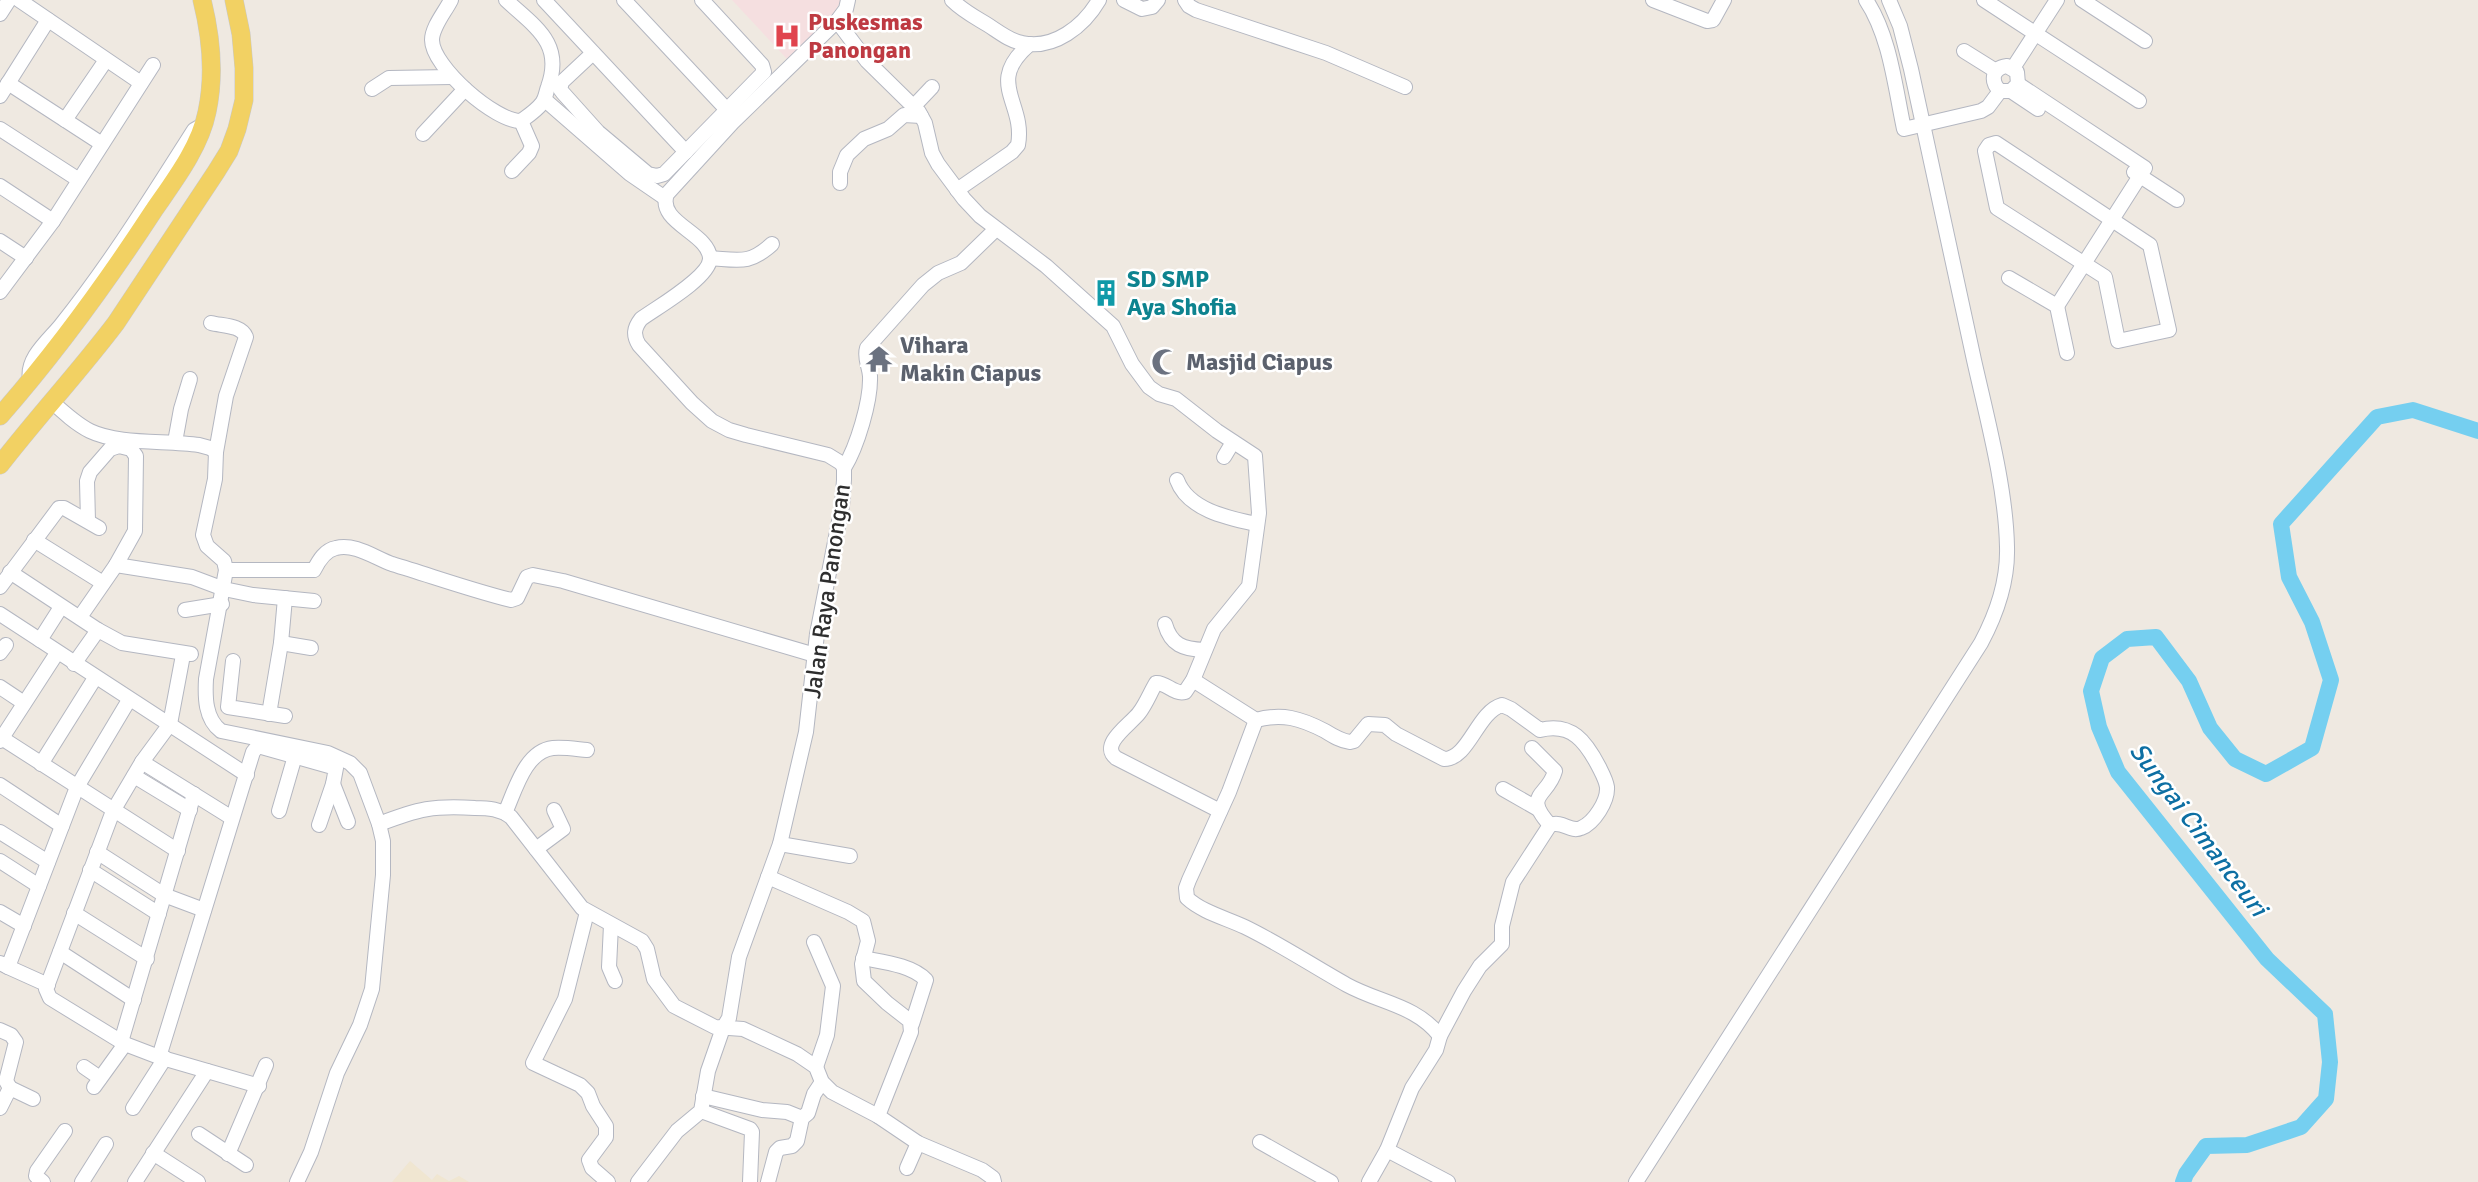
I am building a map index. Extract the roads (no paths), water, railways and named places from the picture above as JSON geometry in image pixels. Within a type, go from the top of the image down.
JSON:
[{"type":"main road","points":[[0,416],[113,264],[202,126],[207,113],[212,76],[209,35],[202,0]]},
{"type":"main road","points":[[0,465],[116,323],[229,151],[244,100],[241,34],[234,0]]},
{"type":"main road","points":[[14,400],[36,419]]},
{"type":"street","points":[[0,14],[9,0]]},
{"type":"street","points":[[19,0],[141,83]]},
{"type":"street","points":[[451,0],[432,38],[436,54],[452,77],[465,89],[504,118],[522,121]]},
{"type":"street","points":[[506,0],[549,43],[554,56],[545,100],[522,121]]},
{"type":"street","points":[[544,0],[686,152]]},
{"type":"street","points":[[624,0],[728,111]]},
{"type":"street","points":[[593,53],[562,82],[560,89],[598,131],[648,174],[664,174],[764,72],[762,65],[702,0]]},
{"type":"street","points":[[952,0],[968,15],[1011,39],[1030,44],[1047,44],[1062,38],[1088,15],[1100,0]]},
{"type":"street","points":[[1124,0],[1142,9],[1152,7],[1158,0]]},
{"type":"street","points":[[1185,0],[1196,10],[1326,53],[1405,87]]},
{"type":"street","points":[[1653,0],[1707,21],[1713,20],[1724,0]]},
{"type":"street","points":[[1866,0],[1888,54],[1904,129],[1988,107],[2010,89],[2019,78],[2013,68],[2007,66],[1996,71],[1994,85],[2010,89],[2176,200]]},
{"type":"street","points":[[1636,1182],[1981,643],[1989,629],[2005,576],[2007,548],[2004,508],[1995,460],[1923,125],[1900,26],[1889,0]]},
{"type":"street","points":[[1984,0],[2140,101]]},
{"type":"street","points":[[2013,68],[2057,0]]},
{"type":"street","points":[[2082,0],[2145,41]]},
{"type":"street","points":[[665,198],[679,179],[732,123],[837,21],[850,1]]},
{"type":"street","points":[[48,20],[4,89],[65,120],[102,144]]},
{"type":"street","points":[[837,21],[867,61],[917,111],[932,153],[957,190],[996,229],[1046,266],[1113,326],[1132,364],[1149,387],[1159,394],[1176,399],[1255,456],[1259,502],[1249,586],[1222,617],[1204,650],[1193,680],[1182,693],[1160,682],[1156,683],[1139,714],[1120,732],[1111,752],[1116,758],[1220,811]]},
{"type":"street","points":[[957,190],[1012,152],[1017,145],[1017,122],[1007,74],[1012,62],[1030,44]]},
{"type":"street","points":[[1964,51],[1996,71]]},
{"type":"street","points":[[65,120],[106,60]]},
{"type":"street","points":[[0,291],[53,220],[153,65]]},
{"type":"street","points":[[372,89],[389,78],[452,77]]},
{"type":"street","points":[[840,184],[843,164],[857,145],[869,136],[888,129],[904,115],[917,111],[932,87]]},
{"type":"street","points":[[423,134],[465,89]]},
{"type":"street","points":[[545,100],[630,174],[665,198],[668,212],[702,244],[710,258],[750,260],[772,244]]},
{"type":"street","points":[[512,171],[532,146],[522,121]]},
{"type":"street","points":[[0,129],[79,180]]},
{"type":"street","points":[[1996,143],[2112,220],[2150,245],[2169,330],[2118,341],[2105,277],[1997,208],[1985,151],[1989,145],[1996,143]]},
{"type":"street","points":[[2056,306],[2140,176]]},
{"type":"street","points":[[0,186],[53,220]]},
{"type":"street","points":[[844,468],[854,446],[867,398],[870,375],[865,355],[867,348],[923,285],[938,273],[961,263],[996,229]]},
{"type":"street","points":[[0,241],[26,258]]},
{"type":"street","name":"Jalan Raya Panongan","points":[[702,1104],[708,1071],[729,1018],[739,957],[780,844],[806,732],[821,603],[842,506],[844,468],[828,455],[764,440],[721,426],[703,414],[639,345],[634,335],[641,319],[702,275],[710,258]]},
{"type":"street","points":[[2009,278],[2056,306],[2067,353]]},
{"type":"street","points":[[211,323],[239,329],[246,337],[225,404],[204,535],[207,546],[224,561],[226,570],[206,687],[207,708],[214,725],[221,731],[328,753],[350,763],[360,773],[379,824],[384,850],[372,989],[360,1025],[335,1080],[311,1152],[297,1182]]},
{"type":"street","points":[[175,442],[178,418],[190,380]]},
{"type":"street","points":[[51,401],[77,423],[94,432],[125,439],[206,446],[216,452]]},
{"type":"street","points":[[1224,457],[1233,442]]},
{"type":"street","points":[[0,586],[59,508],[64,508],[93,524],[87,481],[90,472],[110,449],[119,446],[131,449],[136,456],[136,528],[116,565],[80,617]]},
{"type":"street","points":[[1177,480],[1180,490],[1192,501],[1230,518],[1256,524]]},
{"type":"street","points":[[34,540],[103,583]]},
{"type":"street","points":[[226,570],[314,570],[325,554],[334,548],[344,547],[453,584],[511,600],[517,598],[527,577],[533,575],[563,581],[815,655]]},
{"type":"street","points":[[116,565],[192,577],[224,589],[314,601]]},
{"type":"street","points":[[10,572],[61,607],[122,643],[188,654],[170,724],[142,762],[113,811],[47,993],[50,998],[123,1043],[162,1058],[259,1086]]},
{"type":"street","points":[[269,714],[281,643],[285,598]]},
{"type":"street","points":[[185,610],[222,604]]},
{"type":"street","points":[[40,640],[61,607]]},
{"type":"street","points":[[0,614],[247,775]]},
{"type":"street","points":[[1165,624],[1174,643],[1182,648],[1204,650]]},
{"type":"street","points":[[74,664],[98,630]]},
{"type":"street","points":[[281,643],[311,648]]},
{"type":"street","points":[[139,647],[139,663]]},
{"type":"street","points":[[57,653],[1,738],[178,851]]},
{"type":"street","points":[[233,661],[228,707],[285,716]]},
{"type":"street","points":[[41,764],[95,678]]},
{"type":"street","points":[[1193,680],[1256,720],[1284,716],[1350,742],[1354,741],[1368,724],[1385,725],[1395,734],[1449,760],[1460,752],[1494,708],[1507,706],[1540,730],[1556,728],[1579,736],[1604,778],[1607,788],[1602,806],[1584,827],[1574,829],[1560,823],[1550,825],[1513,882],[1502,926],[1503,944],[1474,974],[1440,1036],[1436,1051],[1412,1088],[1387,1150],[1369,1182]]},
{"type":"street","points":[[0,687],[24,703]]},
{"type":"street","points":[[48,985],[4,965],[24,926],[76,787],[130,700]]},
{"type":"street","points":[[1256,720],[1189,880],[1186,894],[1190,901],[1267,938],[1348,985],[1412,1011],[1440,1036]]},
{"type":"street","points":[[133,1108],[162,1058],[232,818],[253,752],[258,746],[334,766],[336,771],[333,784],[319,825]]},
{"type":"street","points":[[505,813],[521,777],[538,754],[553,748],[587,750]]},
{"type":"street","points":[[1532,748],[1555,771],[1541,792],[1537,806]]},
{"type":"street","points":[[279,811],[295,756]]},
{"type":"street","points":[[142,762],[232,818]]},
{"type":"street","points":[[134,776],[190,810]]},
{"type":"street","points":[[333,784],[348,822]]},
{"type":"street","points":[[0,785],[62,825]]},
{"type":"street","points":[[1503,789],[1528,805],[1538,808],[1537,806]]},
{"type":"street","points":[[84,1067],[97,1082],[123,1043],[194,794]]},
{"type":"street","points":[[1537,806],[1550,825]]},
{"type":"street","points":[[379,824],[406,813],[434,807],[485,808],[505,813],[587,912],[638,938],[645,945],[654,979],[670,1002],[706,1024],[751,1032],[797,1054],[816,1067],[822,1082],[832,1092],[878,1116],[918,1143],[982,1170],[994,1182]]},
{"type":"street","points":[[536,849],[563,829],[554,810]]},
{"type":"street","points":[[2,825],[48,862]]},
{"type":"street","points":[[780,844],[850,856]]},
{"type":"street","points":[[97,852],[164,895],[204,910]]},
{"type":"street","points":[[0,861],[39,886]]},
{"type":"street","points":[[90,870],[159,914]]},
{"type":"street","points":[[768,877],[863,921],[867,941],[863,958],[863,978],[866,984],[912,1024]]},
{"type":"street","points":[[0,912],[24,926]]},
{"type":"street","points":[[587,912],[565,999],[533,1063],[580,1085],[588,1093],[606,1126],[607,1138],[589,1160],[593,1168],[608,1182]]},
{"type":"street","points":[[75,913],[147,959]]},
{"type":"street","points":[[611,925],[609,967],[615,981]]},
{"type":"street","points":[[814,942],[833,986],[827,1035],[816,1067]]},
{"type":"street","points":[[60,952],[134,1000]]},
{"type":"street","points":[[863,958],[906,968],[922,975],[926,980],[911,1032],[878,1116]]},
{"type":"street","points":[[0,1030],[11,1035],[16,1042],[6,1081],[10,1087],[33,1099]]},
{"type":"street","points":[[228,1154],[267,1065]]},
{"type":"street","points":[[135,1182],[207,1070]]},
{"type":"street","points":[[768,1182],[776,1152],[780,1148],[792,1146],[797,1141],[802,1118],[822,1082]]},
{"type":"street","points":[[0,1108],[10,1087]]},
{"type":"street","points":[[702,1104],[787,1112],[802,1118]]},
{"type":"street","points":[[638,1182],[677,1131],[702,1104]]},
{"type":"street","points":[[702,1104],[752,1132],[750,1182]]},
{"type":"street","points":[[43,1182],[36,1176],[37,1171],[65,1131]]},
{"type":"street","points":[[199,1134],[246,1165]]},
{"type":"street","points":[[1260,1142],[1331,1182]]},
{"type":"street","points":[[907,1168],[918,1143]]},
{"type":"street","points":[[82,1182],[106,1144]]},
{"type":"street","points":[[1387,1150],[1448,1182]]},
{"type":"street","points":[[153,1153],[198,1182]]},
{"type":"waterway","name":"Sungai Cimanceuri","points":[[2183,1182],[2206,1146],[2247,1145],[2301,1127],[2326,1099],[2330,1062],[2325,1014],[2267,959],[2118,772],[2099,727],[2091,691],[2102,658],[2127,639],[2156,637],[2189,681],[2210,728],[2235,759],[2266,774],[2312,748],[2331,680],[2312,622],[2289,577],[2281,524],[2377,417],[2413,410],[2478,431]]},
{"type":"place","name":"Puskesmas Panongan","points":[[787,36]]},
{"type":"place","name":"SD SMP Aya Shofia","points":[[1106,293]]},
{"type":"place","name":"Vihara Makin Ciapus","points":[[879,359]]},
{"type":"place","name":"Masjid Ciapus","points":[[1165,362]]}]
